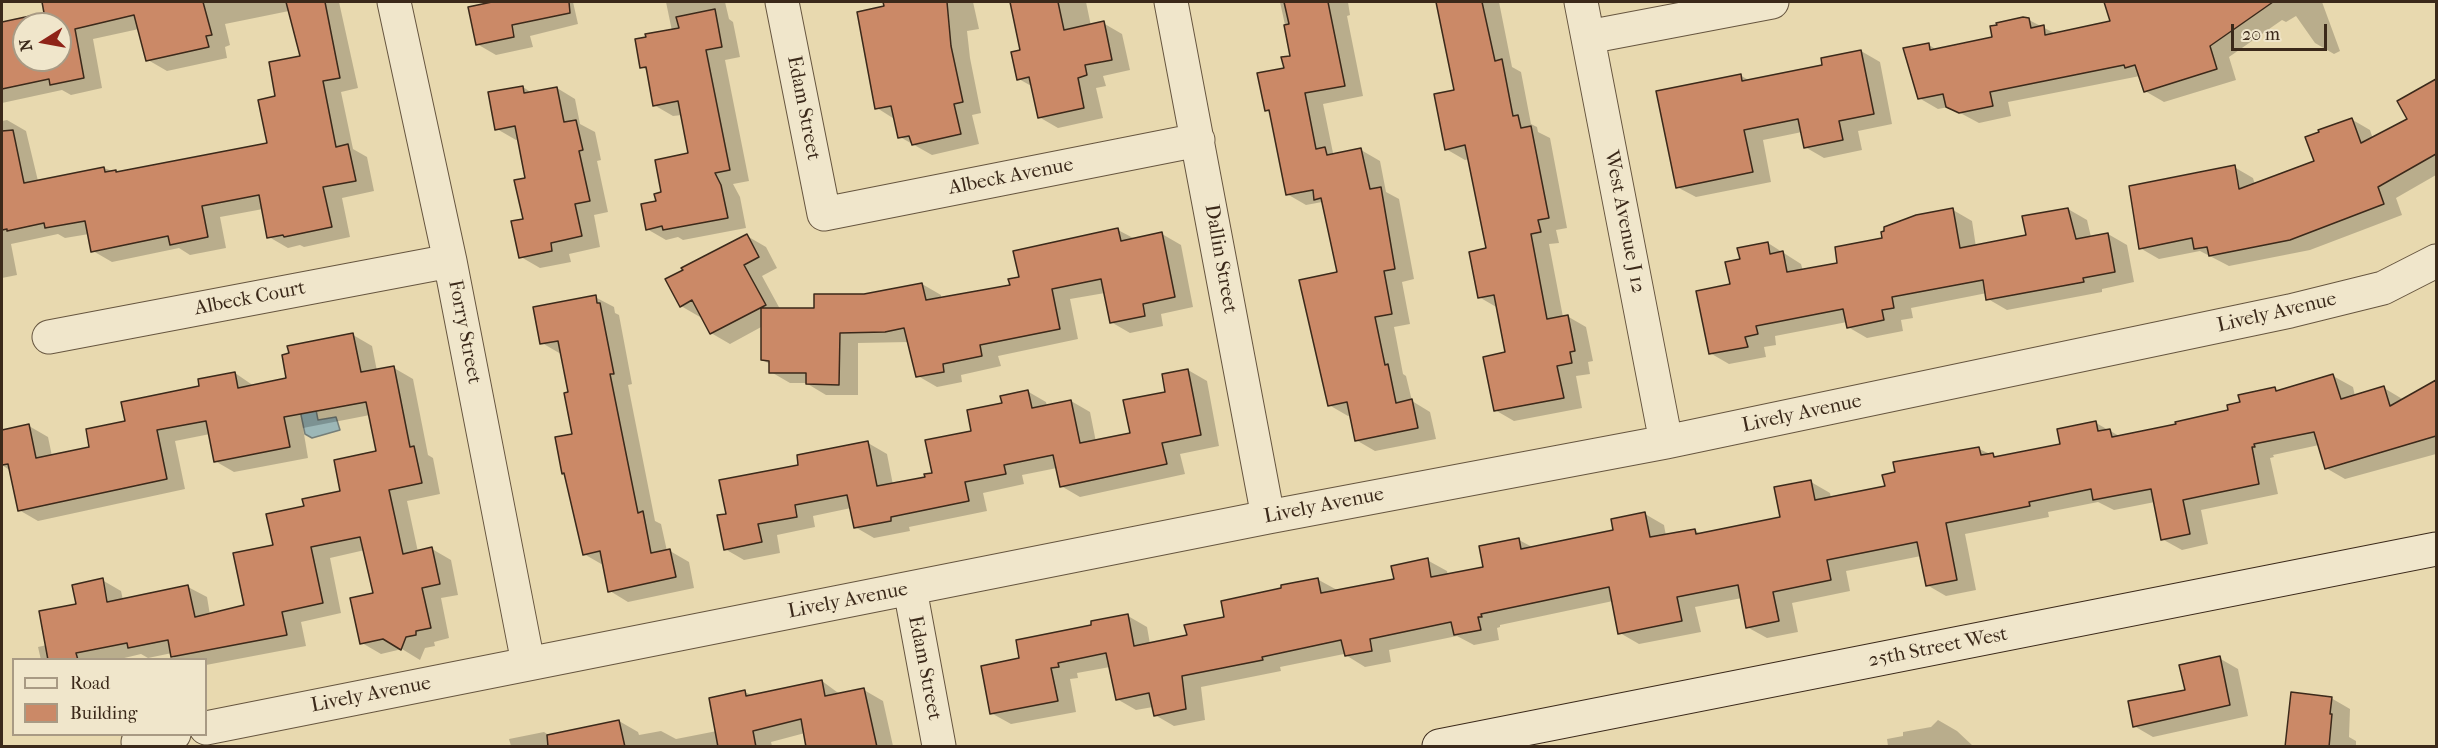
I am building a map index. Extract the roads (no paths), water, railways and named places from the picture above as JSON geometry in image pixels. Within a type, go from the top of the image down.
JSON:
[{"type":"street","name":"Forry Street","points":[[394,2],[450,261],[528,663]]},
{"type":"street","name":"Edam Street","points":[[782,2],[824,214]]},
{"type":"street","name":"Dallin Street","points":[[1171,2],[1268,517]]},
{"type":"street","name":"West Avenue J 12","points":[[1581,2],[1666,442]]},
{"type":"street","points":[[1588,37],[1772,2]]},
{"type":"street","name":"Albeck Avenue","points":[[824,214],[1198,140]]},
{"type":"street","name":"Albeck Court","points":[[49,337],[450,261]]},
{"type":"street","name":"Lively Avenue","points":[[207,728],[528,663],[910,590],[1268,517],[1666,442],[2289,311],[2383,288],[2436,261]]},
{"type":"street","name":"25th Street West","points":[[1439,747],[2436,549]]},
{"type":"street","name":"Edam Street","points":[[910,590],[939,747]]},
{"type":"street","points":[[138,742],[169,736]]},
{"type":"water","points":[[315,405],[318,420],[336,417],[340,430],[312,438],[305,434],[300,410]]}]
